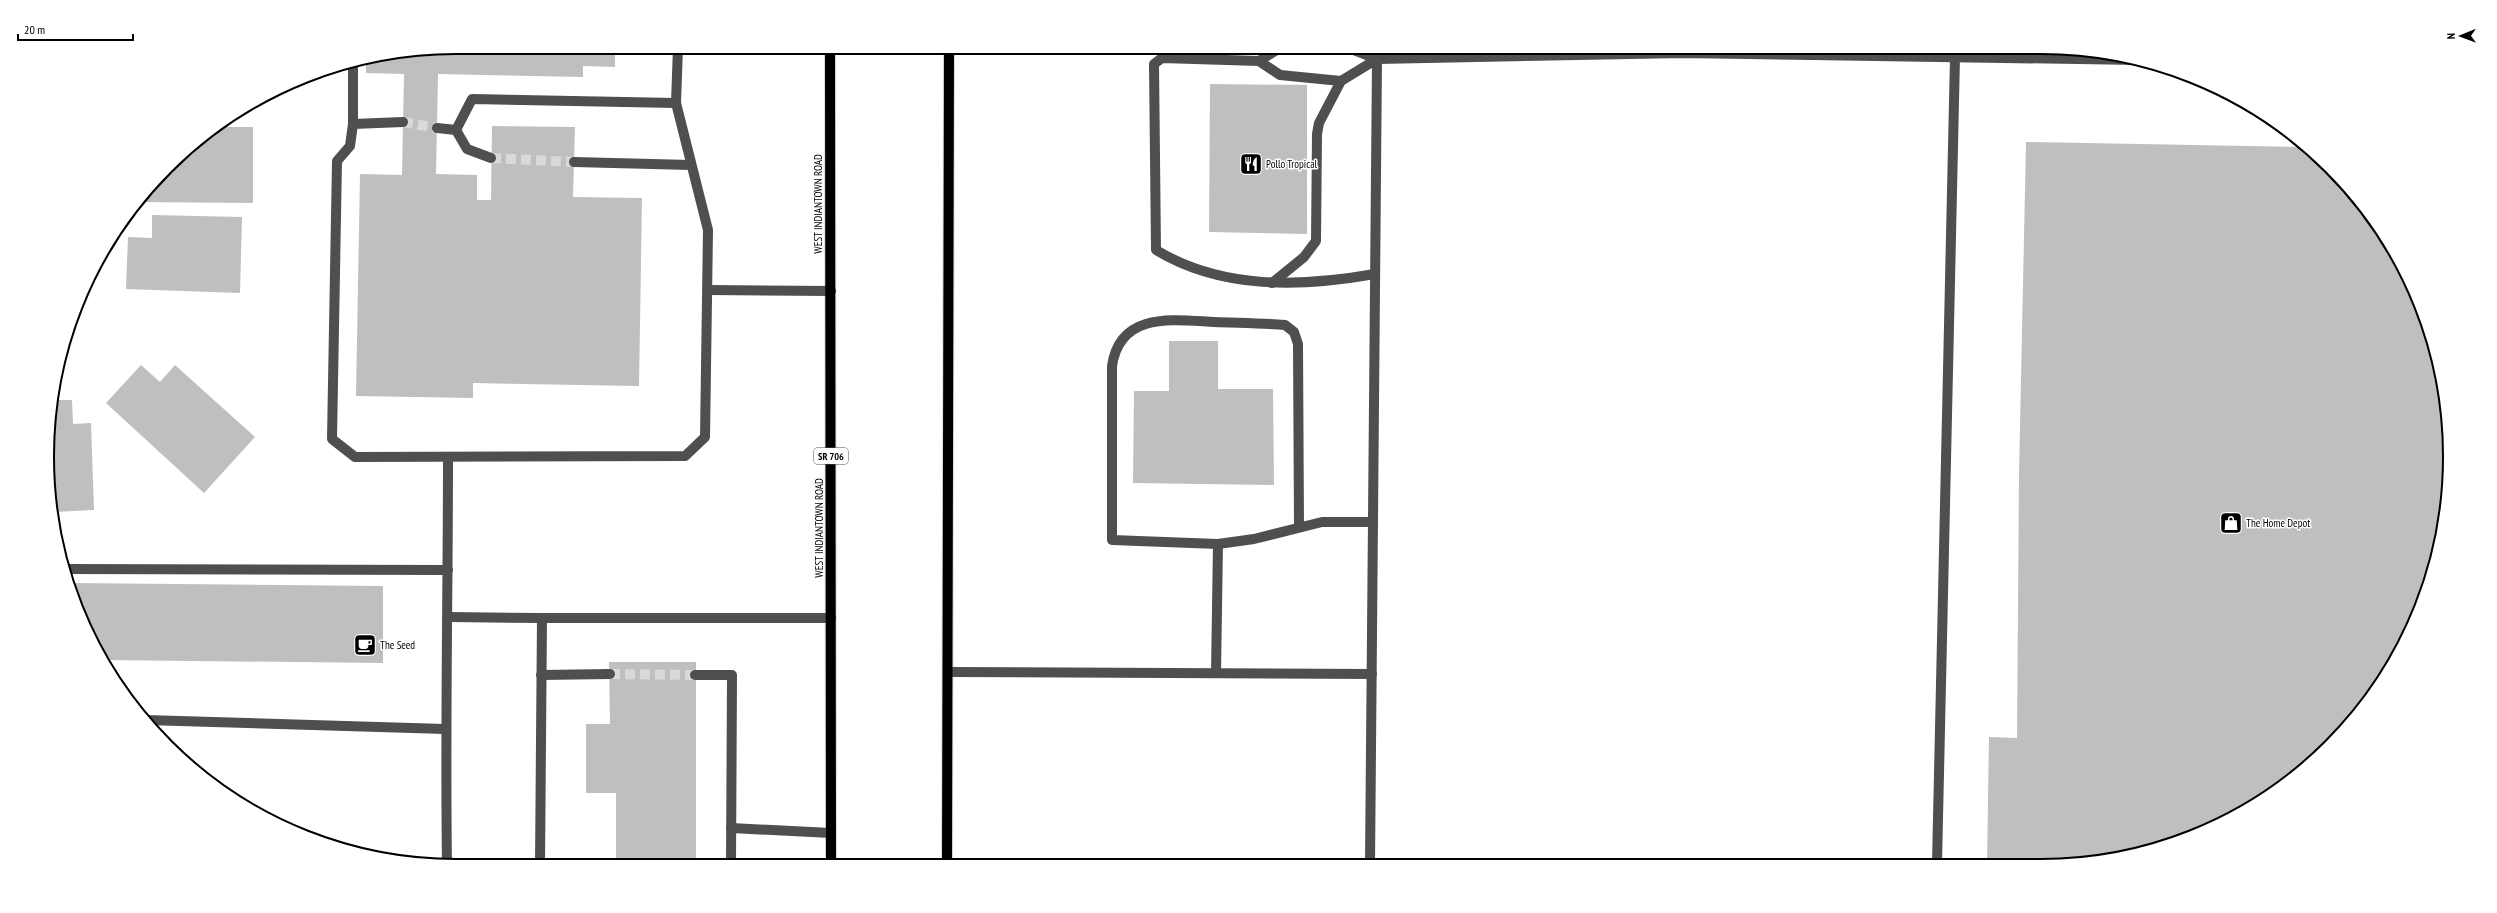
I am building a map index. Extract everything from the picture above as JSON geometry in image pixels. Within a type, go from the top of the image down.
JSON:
[{"type":"main road","name":"WEST INDIANTOWN ROAD","points":[[830,54],[831,859]]},
{"type":"main road","points":[[947,859],[949,54]]},
{"type":"lane","points":[[353,68],[353,124],[350,146],[337,161],[332,439],[355,457],[685,456],[705,437],[708,230],[676,103],[678,54]]},
{"type":"lane","points":[[1259,61],[1270,54]]},
{"type":"lane","points":[[1364,54],[1377,59],[1631,54]]},
{"type":"lane","points":[[1370,859],[1377,59],[1373,54]]},
{"type":"lane","points":[[1773,54],[2105,59]]},
{"type":"lane","points":[[1937,859],[1955,56]]},
{"type":"lane","points":[[1342,82],[1280,75],[1259,61],[1162,58],[1156,61],[1154,64],[1156,250],[1177,263],[1214,275],[1272,283],[1323,282],[1375,274]]},
{"type":"lane","points":[[1272,283],[1304,257],[1316,241],[1317,134],[1319,124],[1342,82],[1377,59]]},
{"type":"lane","points":[[456,130],[472,99],[676,103]]},
{"type":"lane","points":[[353,124],[403,122]]},
{"type":"lane","points":[[437,128],[456,130]]},
{"type":"lane","points":[[456,130],[467,149],[491,158]]},
{"type":"lane","points":[[574,162],[691,165]]},
{"type":"lane","points":[[708,290],[831,291]]},
{"type":"lane","points":[[1299,527],[1298,344],[1294,332],[1285,325],[1163,320],[1139,326],[1130,332],[1116,349],[1114,357],[1112,540],[1218,544],[1254,539],[1322,522],[1373,522]]},
{"type":"lane","points":[[447,859],[445,729],[448,617],[448,457]]},
{"type":"lane","points":[[1216,673],[1218,544]]},
{"type":"lane","points":[[70,569],[448,570]]},
{"type":"lane","points":[[448,617],[830,618]]},
{"type":"lane","points":[[540,859],[542,618]]},
{"type":"lane","points":[[948,672],[1372,674]]},
{"type":"lane","points":[[542,675],[610,674]]},
{"type":"lane","points":[[695,675],[732,675],[731,859]]},
{"type":"lane","points":[[152,720],[445,729]]},
{"type":"lane","points":[[731,828],[831,833]]},
{"type":"building","points":[[615,54],[615,67],[583,66],[583,77],[438,74],[436,174],[477,175],[477,200],[491,200],[492,126],[575,127],[573,197],[642,198],[639,386],[473,383],[473,398],[356,396],[360,174],[402,175],[404,74],[366,73],[366,65],[404,57],[430,55]]},
{"type":"building","points":[[1210,84],[1307,85],[1307,234],[1209,232]]},
{"type":"building","points":[[226,127],[253,127],[253,203],[145,202],[172,172],[211,137]]},
{"type":"building","name":"The Home Depot","points":[[2026,142],[2298,147],[2325,172],[2360,211],[2389,255],[2401,278],[2422,327],[2429,352],[2440,404],[2442,430],[2443,456],[2440,509],[2422,586],[2401,635],[2389,658],[2360,702],[2343,722],[2306,759],[2286,776],[2242,805],[2219,817],[2170,838],[2145,845],[2093,856],[2040,859],[1987,859],[1989,737],[2017,738],[2019,474]]},
{"type":"building","points":[[152,215],[242,217],[240,293],[126,289],[128,237],[152,238]]},
{"type":"building","points":[[1169,341],[1218,341],[1218,389],[1273,389],[1274,485],[1133,483],[1134,391],[1169,391]]},
{"type":"building","points":[[141,365],[160,382],[175,365],[255,437],[204,493],[106,403]]},
{"type":"building","points":[[58,400],[72,400],[73,424],[91,423],[94,510],[58,512],[54,456]]},
{"type":"building","points":[[74,583],[383,586],[383,663],[109,660],[85,611]]},
{"type":"building","points":[[609,662],[696,662],[696,859],[616,859],[616,793],[586,793],[586,724],[610,724]]},
{"type":"tunnel","points":[[403,122],[437,128]]},
{"type":"tunnel","points":[[491,158],[574,162]]},
{"type":"tunnel","points":[[610,674],[695,675]]},
{"type":"place","name":"Pollo Tropical","points":[[1251,164]]},
{"type":"place","name":"The Home Depot","points":[[2231,523]]},
{"type":"place","name":"The Seed","points":[[365,645]]}]
